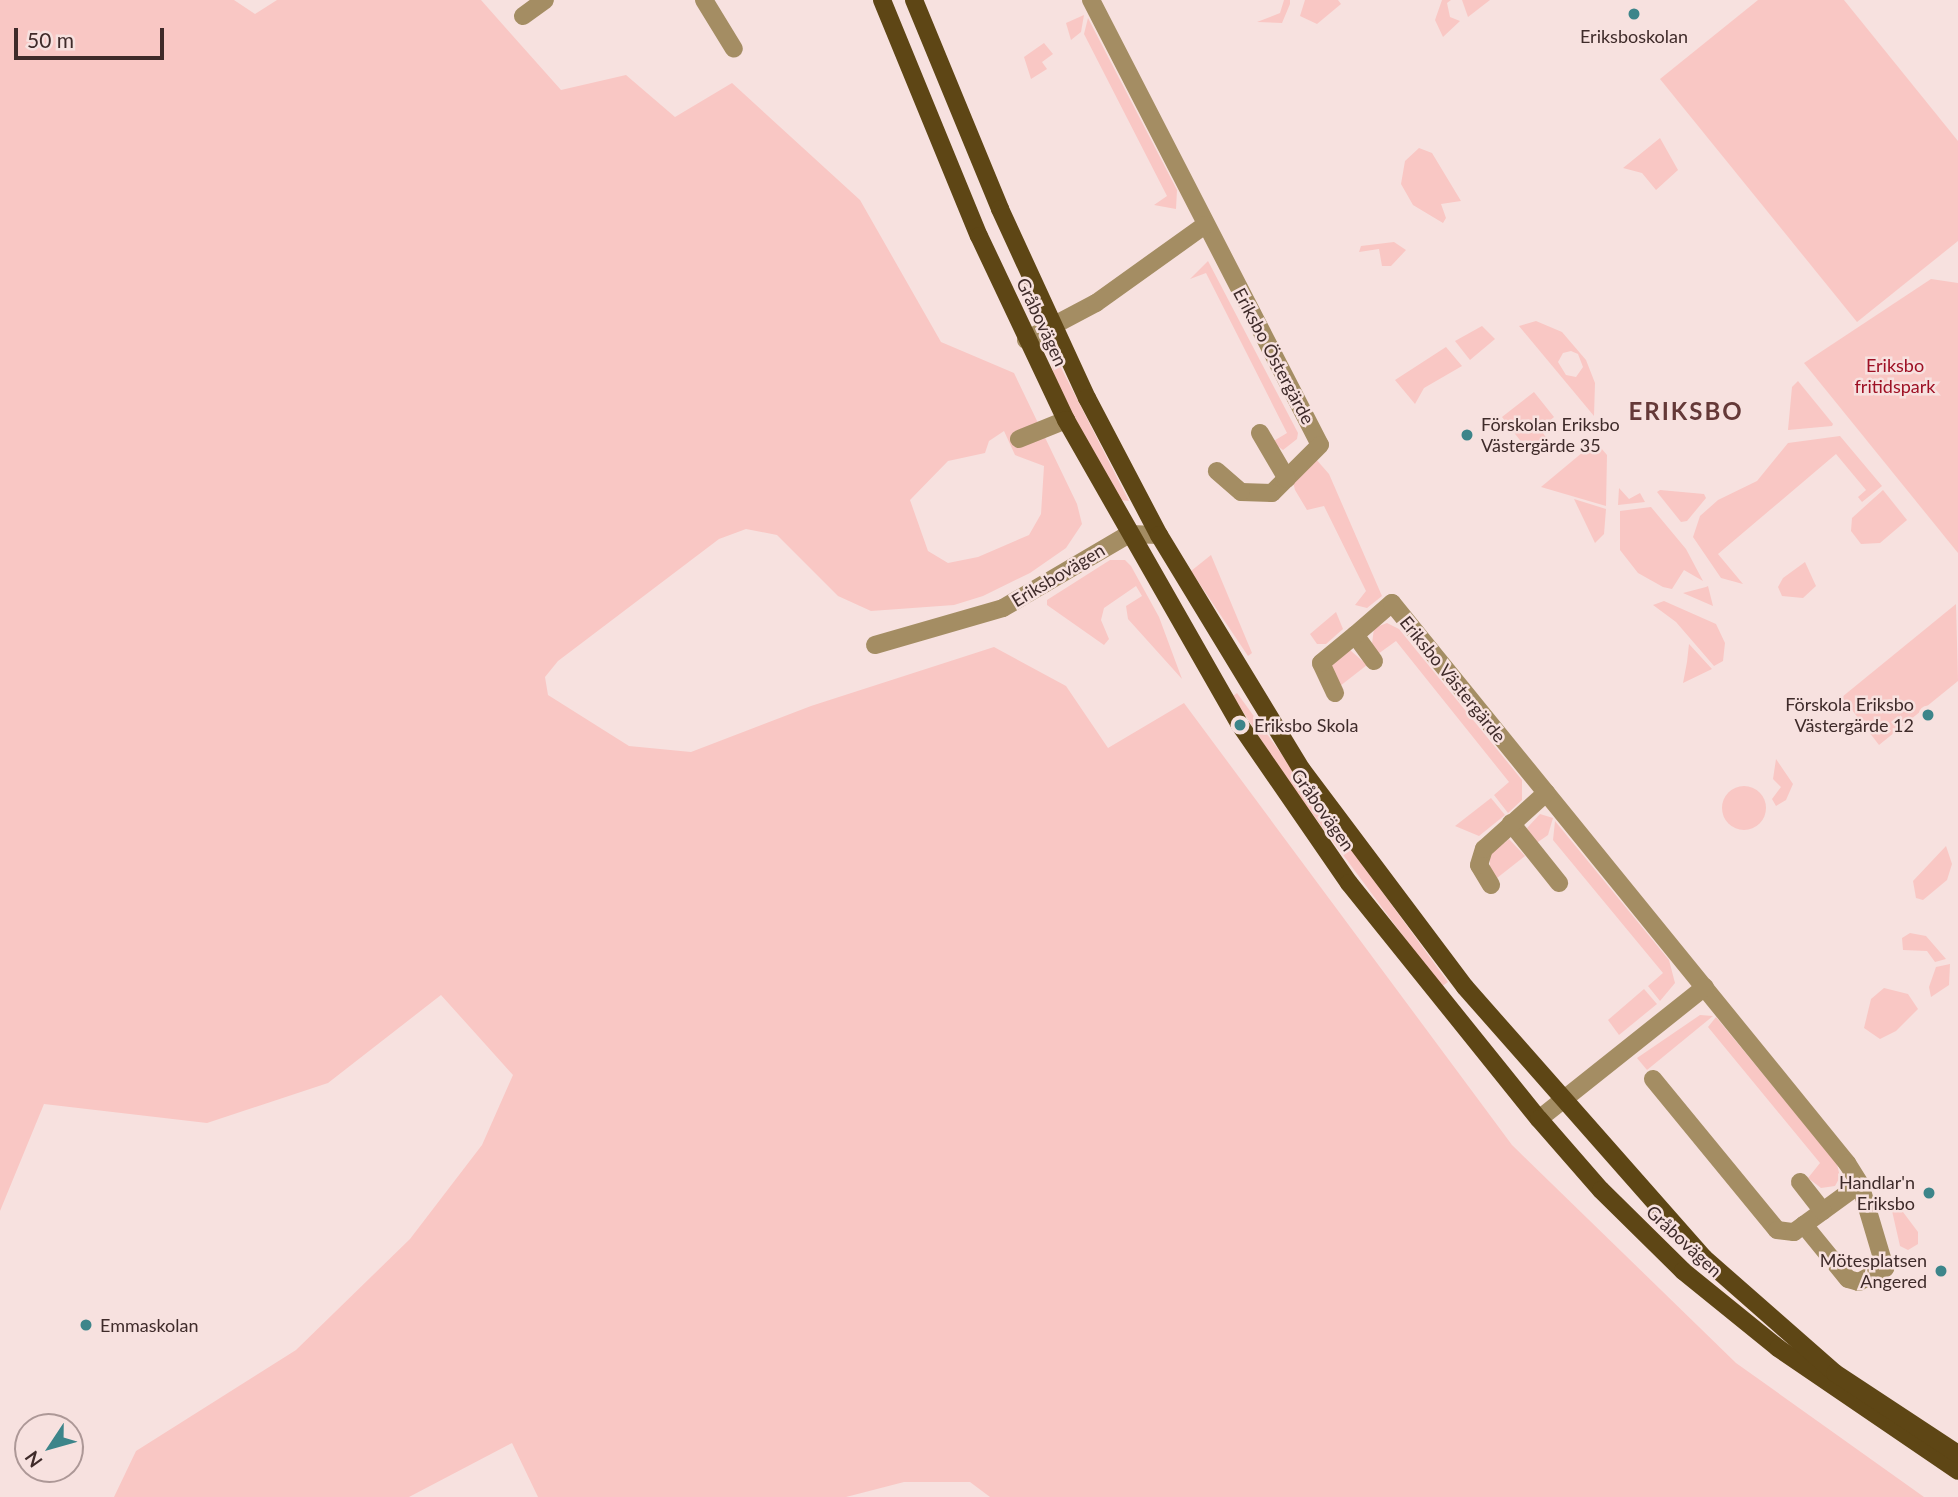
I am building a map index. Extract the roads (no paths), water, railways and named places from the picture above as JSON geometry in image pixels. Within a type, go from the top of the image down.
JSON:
[{"type":"main road","name":"Gråbovägen","points":[[882,0],[921,104],[1026,340],[1066,420],[1240,725],[1341,873],[1539,1119],[1609,1198],[1728,1310],[1958,1471]]},
{"type":"main road","name":"Gråbovägen","points":[[914,0],[1052,326],[1159,535],[1302,771],[1465,987],[1647,1197],[1757,1309],[1835,1373],[1958,1454]]},
{"type":"street","points":[[523,16],[545,0]]},
{"type":"street","points":[[704,0],[734,49]]},
{"type":"street","name":"Eriksbo Östergärde","points":[[1091,0],[1320,444],[1272,493],[1241,492],[1217,471]]},
{"type":"street","points":[[1026,340],[1096,303],[1205,225]]},
{"type":"street","points":[[1019,439],[1066,420]]},
{"type":"street","points":[[1260,433],[1287,479]]},
{"type":"street","points":[[1129,534],[1159,535]]},
{"type":"street","name":"Eriksbovägen","points":[[875,645],[1003,608],[1129,534]]},
{"type":"street","name":"Eriksbo Västergärde","points":[[1335,693],[1321,663],[1392,603],[1705,987],[1860,1184],[1885,1268],[1859,1282],[1848,1279],[1804,1225]]},
{"type":"street","points":[[1355,635],[1374,661]]},
{"type":"street","points":[[1491,885],[1479,865],[1484,849],[1546,793]]},
{"type":"street","points":[[1511,823],[1559,883]]},
{"type":"street","points":[[1539,1119],[1705,987]]},
{"type":"street","points":[[1653,1079],[1777,1230],[1794,1232],[1860,1184]]},
{"type":"street","points":[[1800,1182],[1824,1211]]},
{"type":"place","name":"Eriksboskolan","points":[[1634,14]]},
{"type":"place","name":"Förskolan Eriksbo Västergärde 35","points":[[1467,435]]},
{"type":"place","name":"Förskola Eriksbo Västergärde 12","points":[[1928,715]]},
{"type":"place","name":"Eriksbo Skola","points":[[1240,725]]},
{"type":"place","name":"Handlar'n Eriksbo","points":[[1929,1193]]},
{"type":"place","name":"Mötesplatsen Angered","points":[[1941,1271]]},
{"type":"place","name":"Emmaskolan","points":[[86,1325]]},
{"type":"district","name":"ERIKSBO","points":[[1686,411]]},
{"type":"park label","name":"Eriksbo fritidspark","points":[[1895,376]]}]
